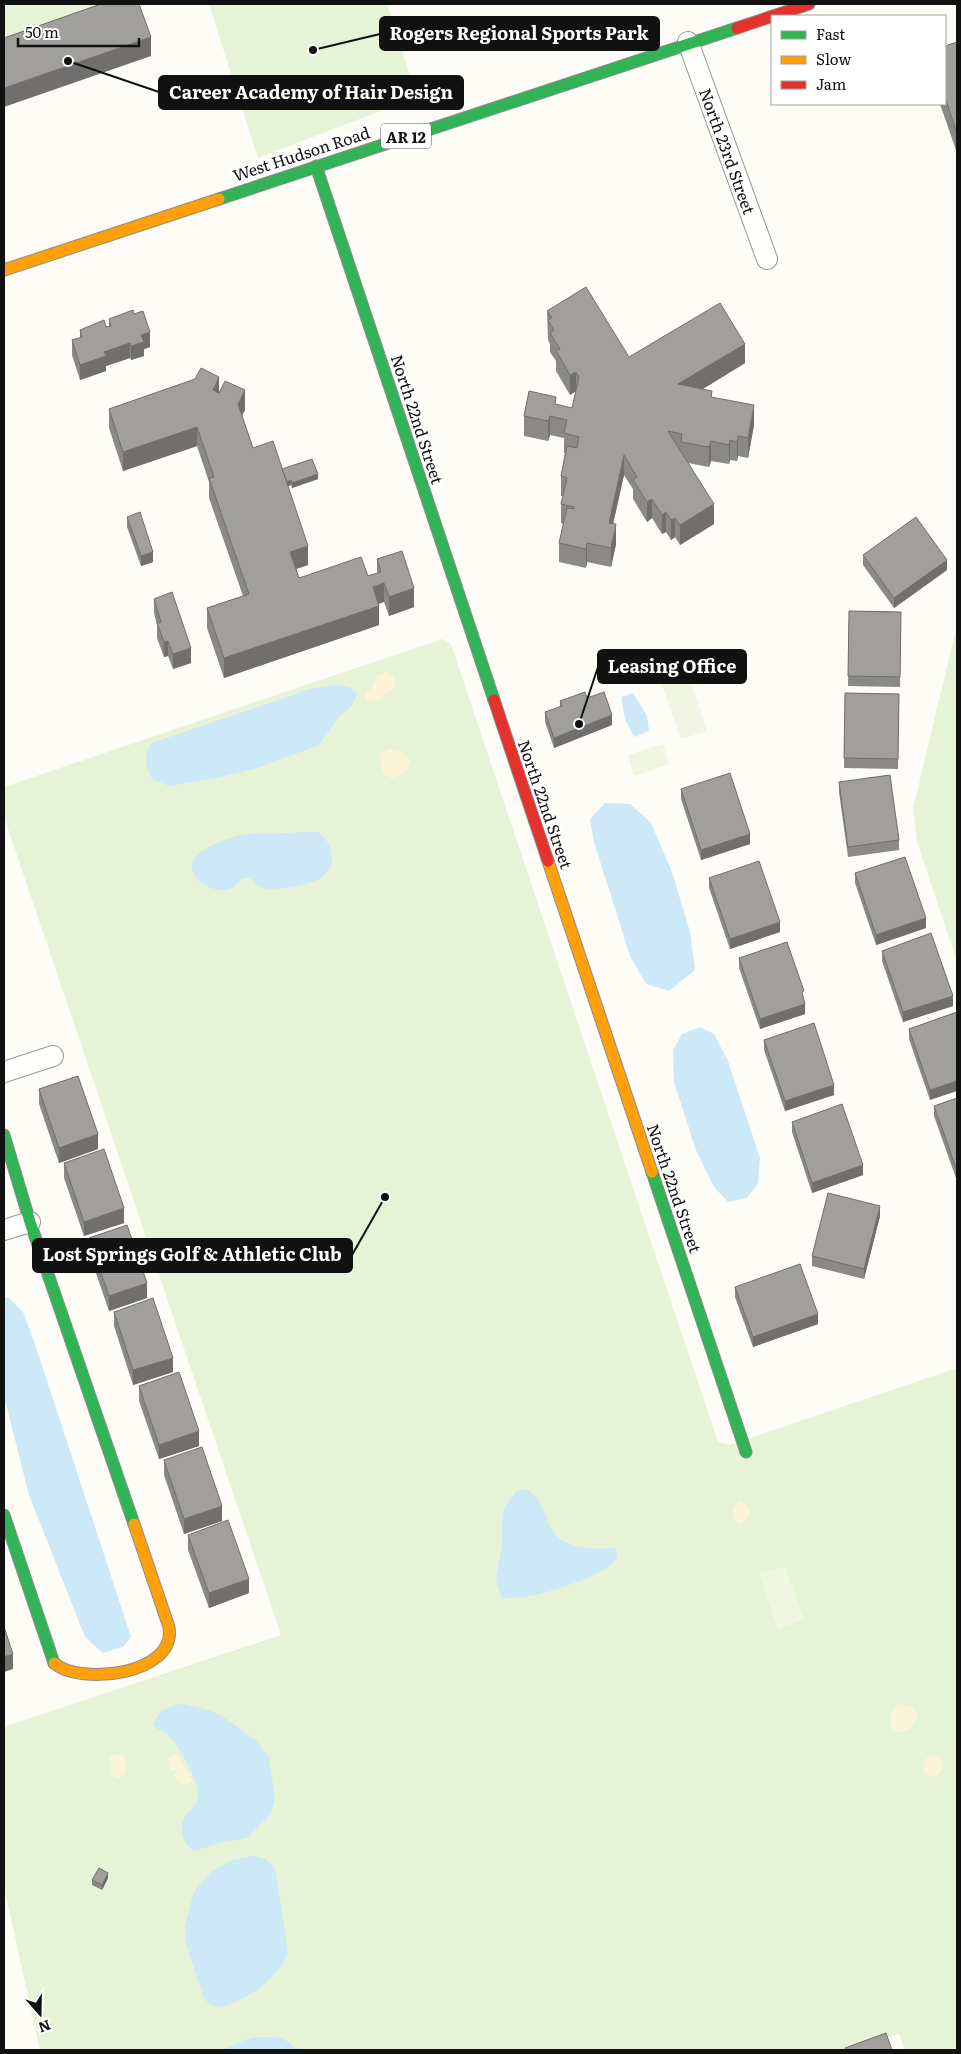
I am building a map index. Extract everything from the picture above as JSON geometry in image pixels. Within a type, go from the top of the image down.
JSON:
[{"type":"main road","name":"West Hudson Road","points":[[774,15],[809,4]]},
{"type":"main road","name":"West Hudson Road","points":[[4,270],[771,16]]},
{"type":"main road","name":"North 22nd Street","points":[[316,166],[746,1452]]},
{"type":"main road","points":[[4,1135],[30,1222],[169,1627],[171,1638],[168,1647],[155,1660],[134,1668],[105,1673],[82,1674],[64,1671],[54,1663],[4,1515]]},
{"type":"street","name":"North 23rd Street","points":[[688,42],[767,259]]},
{"type":"street","points":[[4,1072],[53,1056]]},
{"type":"street","points":[[4,1230],[30,1222]]},
{"type":"green space","points":[[4,4],[138,4],[4,48]]},
{"type":"green space","points":[[209,4],[387,4],[417,97],[258,158]]},
{"type":"green space","points":[[957,625],[957,962],[917,842],[913,809]]},
{"type":"green space","points":[[442,639],[451,644],[718,1442],[729,1445],[957,1368],[957,2050],[905,2050],[899,2034],[850,2050],[40,2050],[4,1887],[4,1727],[281,1635],[4,817],[4,787]]},
{"type":"green space","points":[[689,675],[707,731],[681,739],[662,684]]},
{"type":"green space","points":[[663,744],[669,764],[634,776],[628,755]]},
{"type":"green space","points":[[785,1566],[804,1620],[778,1629],[759,1574]]},
{"type":"sand","points":[[387,671],[394,677],[395,687],[377,701],[367,700],[364,696],[373,686],[377,676]]},
{"type":"sand","points":[[391,749],[405,755],[410,763],[404,773],[392,778],[383,774],[379,757],[380,753]]},
{"type":"sand","points":[[740,1501],[747,1505],[750,1514],[741,1523],[738,1523],[735,1520],[733,1508]]},
{"type":"sand","points":[[900,1704],[913,1707],[918,1715],[910,1728],[900,1733],[891,1730],[891,1714],[894,1708]]},
{"type":"sand","points":[[177,1753],[192,1781],[184,1786],[176,1781],[174,1775],[177,1771],[170,1769],[169,1758]]},
{"type":"sand","points":[[117,1754],[123,1755],[126,1772],[121,1778],[115,1777],[111,1772],[110,1757]]},
{"type":"sand","points":[[933,1756],[940,1759],[943,1766],[940,1773],[933,1776],[926,1773],[923,1766],[926,1759]]},
{"type":"water","points":[[337,685],[351,688],[357,694],[352,706],[339,717],[319,745],[257,768],[221,777],[169,786],[152,779],[148,770],[146,756],[152,743],[310,689]]},
{"type":"water","points":[[633,693],[647,716],[649,731],[634,737],[625,719],[621,697]]},
{"type":"water","points":[[605,803],[630,804],[651,823],[672,872],[690,932],[695,970],[669,991],[646,984],[630,956],[594,842],[590,819]]},
{"type":"water","points":[[318,832],[324,837],[331,849],[332,862],[325,874],[319,879],[306,884],[269,889],[262,888],[251,880],[244,878],[232,888],[220,890],[202,884],[194,875],[192,869],[192,862],[202,851],[219,842],[236,837],[247,834]]},
{"type":"water","points":[[700,1027],[714,1034],[728,1061],[760,1158],[758,1183],[747,1198],[728,1202],[714,1187],[696,1150],[674,1082],[673,1050],[682,1034]]},
{"type":"water","points":[[4,1297],[9,1298],[23,1312],[35,1344],[131,1637],[123,1647],[103,1653],[85,1637],[29,1495],[4,1396]]},
{"type":"water","points":[[524,1489],[535,1496],[553,1532],[558,1538],[582,1547],[615,1548],[617,1559],[596,1574],[570,1585],[524,1597],[502,1597],[496,1578],[502,1547],[504,1509],[516,1491]]},
{"type":"water","points":[[185,1704],[209,1710],[222,1716],[258,1742],[269,1758],[275,1798],[271,1814],[248,1837],[225,1841],[195,1851],[185,1841],[182,1828],[185,1817],[197,1801],[198,1795],[195,1781],[188,1764],[173,1741],[167,1734],[153,1725],[158,1716],[166,1709],[175,1705]]},
{"type":"water","points":[[252,1856],[267,1860],[276,1873],[288,1953],[277,1972],[260,1988],[240,2000],[219,2008],[204,1999],[186,1943],[185,1927],[192,1898],[197,1887],[211,1872],[233,1860]]},
{"type":"water","points":[[258,2037],[273,2037],[286,2040],[293,2047],[307,2050],[223,2050],[244,2040]]},
{"type":"building","points":[[101,4],[139,4],[151,37],[4,88],[4,38]]},
{"type":"building","points":[[957,42],[957,134],[946,100],[946,46]]},
{"type":"building","points":[[586,287],[629,357],[720,303],[745,344],[678,384],[712,391],[711,397],[754,405],[748,438],[738,436],[737,442],[730,440],[729,445],[711,441],[709,447],[681,442],[682,434],[668,431],[714,504],[680,525],[675,518],[671,520],[666,512],[662,515],[652,499],[647,502],[633,480],[637,477],[624,455],[609,523],[616,524],[611,548],[587,543],[586,549],[559,543],[567,508],[574,509],[574,507],[561,504],[567,478],[561,476],[567,446],[577,448],[579,437],[564,433],[567,420],[550,416],[548,421],[524,416],[529,391],[556,397],[555,404],[572,408],[579,377],[576,372],[570,375],[556,351],[560,349],[550,333],[554,330],[548,320],[552,318],[547,311]]},
{"type":"building","points":[[133,310],[134,314],[143,311],[150,332],[141,335],[144,342],[131,346],[130,343],[104,352],[106,356],[80,365],[72,340],[82,337],[80,330],[104,320],[106,327],[111,326],[109,319]]},
{"type":"building","points":[[201,368],[219,377],[213,390],[219,393],[225,381],[245,390],[238,404],[253,448],[273,441],[308,546],[290,552],[299,578],[361,557],[368,576],[381,572],[377,559],[402,551],[414,588],[389,597],[384,583],[373,587],[379,606],[224,658],[207,608],[249,594],[209,478],[214,477],[197,427],[123,452],[109,409],[195,379]]},
{"type":"building","points":[[312,459],[318,474],[292,483],[291,480],[287,482],[282,469]]},
{"type":"building","points":[[140,512],[153,552],[141,556],[127,517]]},
{"type":"building","points":[[916,517],[947,560],[894,598],[863,555]]},
{"type":"building","points":[[172,592],[191,648],[173,654],[168,641],[164,642],[157,623],[161,622],[154,599]]},
{"type":"building","points":[[849,611],[901,612],[900,677],[848,676]]},
{"type":"building","points":[[585,692],[587,698],[604,692],[612,715],[554,738],[545,712],[562,706],[560,701]]},
{"type":"building","points":[[845,693],[899,694],[898,759],[844,758]]},
{"type":"building","points":[[730,773],[750,834],[701,850],[681,789]]},
{"type":"building","points":[[890,775],[899,840],[848,847],[839,782]]},
{"type":"building","points":[[905,857],[926,918],[876,935],[855,873]]},
{"type":"building","points":[[759,861],[780,922],[730,939],[709,878]]},
{"type":"building","points":[[931,933],[953,996],[903,1012],[882,951]]},
{"type":"building","points":[[787,942],[804,991],[802,992],[805,1004],[760,1019],[739,958]]},
{"type":"building","points":[[957,1012],[957,1081],[930,1090],[909,1029]]},
{"type":"building","points":[[814,1023],[834,1085],[785,1101],[764,1040]]},
{"type":"building","points":[[78,1076],[98,1134],[59,1148],[39,1089]]},
{"type":"building","points":[[957,1098],[957,1168],[956,1168],[934,1106]]},
{"type":"building","points":[[842,1104],[863,1165],[812,1183],[792,1122]]},
{"type":"building","points":[[104,1149],[124,1208],[84,1222],[64,1163]]},
{"type":"building","points":[[828,1193],[880,1206],[864,1269],[812,1256]]},
{"type":"building","points":[[127,1225],[147,1283],[109,1296],[89,1238]]},
{"type":"building","points":[[800,1264],[818,1314],[753,1337],[735,1287]]},
{"type":"building","points":[[153,1298],[173,1358],[133,1370],[114,1312]]},
{"type":"building","points":[[179,1372],[199,1431],[159,1445],[139,1386]]},
{"type":"building","points":[[202,1447],[222,1506],[184,1519],[164,1460]]},
{"type":"building","points":[[228,1520],[249,1579],[209,1593],[188,1535]]},
{"type":"building","points":[[4,1627],[13,1654],[4,1657]]},
{"type":"building","points":[[99,1868],[108,1873],[102,1885],[92,1880]]},
{"type":"building","points":[[886,2033],[892,2050],[846,2050],[845,2048]]},
{"type":"traffic: fast","points":[[219,199],[737,28]]},
{"type":"traffic: fast","points":[[316,166],[494,700]]},
{"type":"traffic: fast","points":[[4,1135],[30,1222],[134,1524]]},
{"type":"traffic: fast","points":[[652,1172],[746,1452]]},
{"type":"traffic: fast","points":[[4,1515],[54,1663]]},
{"type":"traffic: slow","points":[[4,270],[219,199]]},
{"type":"traffic: slow","points":[[548,861],[652,1172]]},
{"type":"traffic: slow","points":[[54,1663],[66,1670],[84,1674],[124,1672],[143,1666],[158,1656],[167,1643],[169,1627],[134,1524]]},
{"type":"traffic: jam","points":[[776,15],[809,4]]},
{"type":"traffic: jam","points":[[737,28],[771,17]]},
{"type":"traffic: jam","points":[[494,700],[548,861]]},
{"type":"place","name":"Rogers Regional Sports Park","points":[[313,50]]},
{"type":"place","name":"Career Academy of Hair Design","points":[[68,61]]},
{"type":"place","name":"Leasing Office","points":[[579,724]]},
{"type":"place","name":"Lost Springs Golf & Athletic Club","points":[[385,1197]]}]
